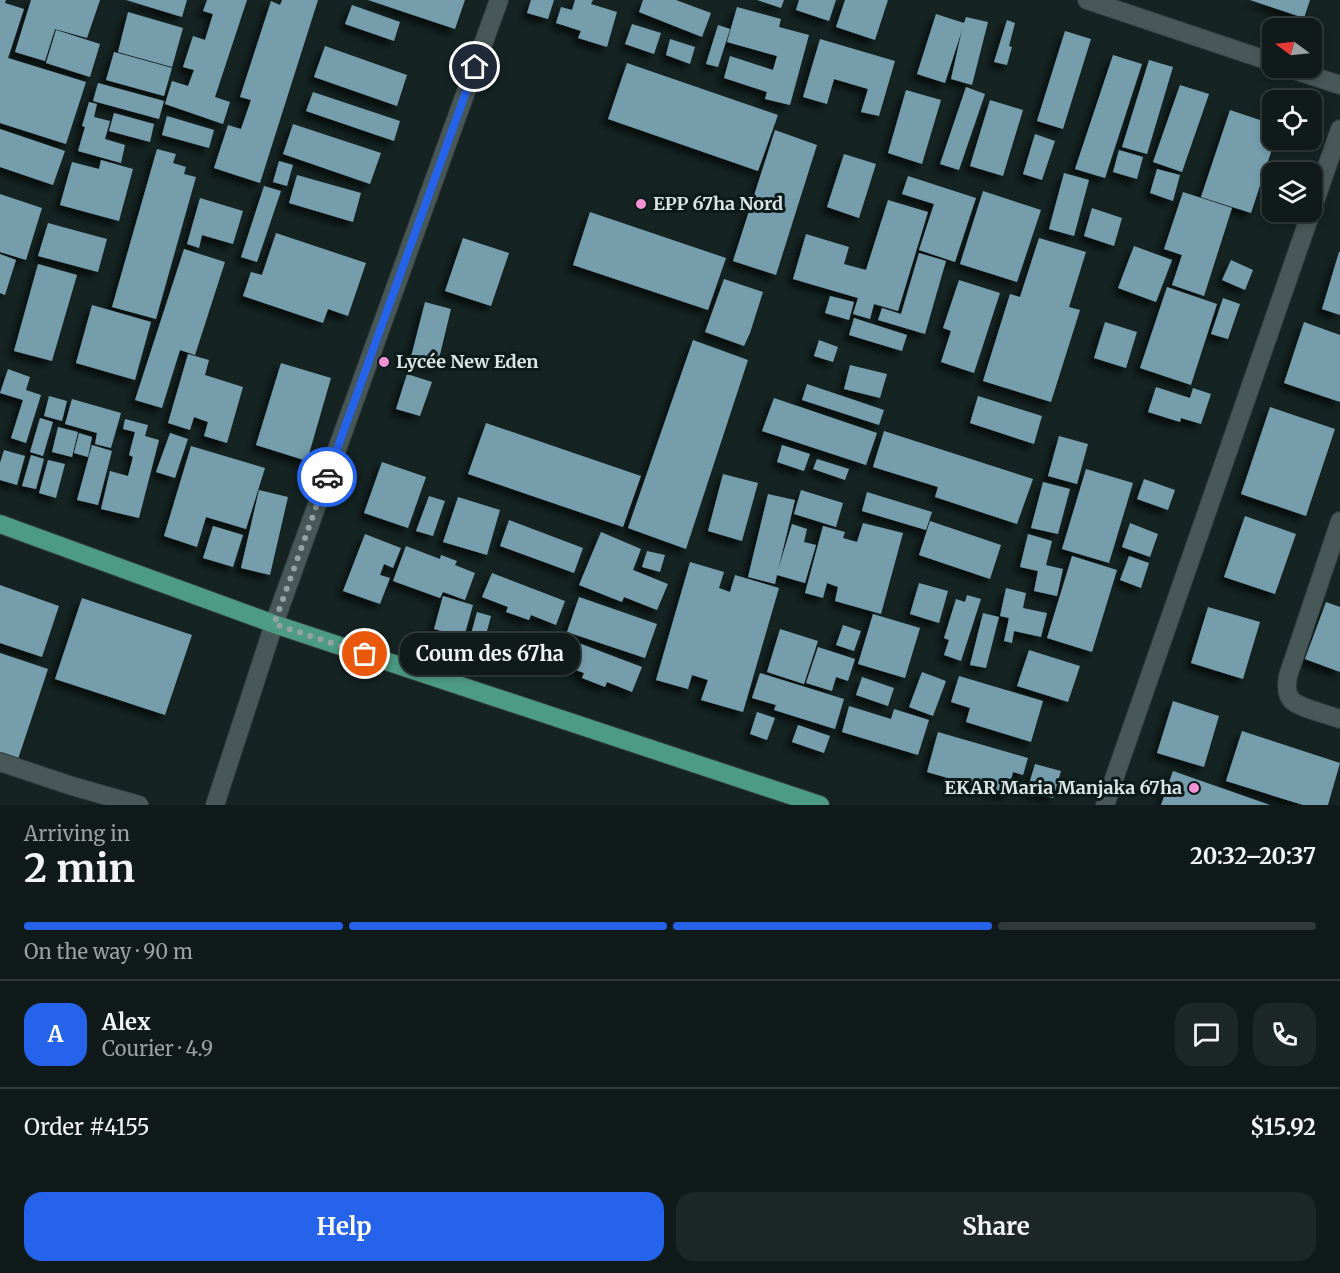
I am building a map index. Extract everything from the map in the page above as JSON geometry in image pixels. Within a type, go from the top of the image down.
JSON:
[{"type":"main road","points":[[0,524],[274,624],[820,805]]},
{"type":"street","points":[[215,805],[274,624],[499,0]]},
{"type":"street","points":[[1087,0],[1262,59]]},
{"type":"street","points":[[1319,78],[1340,85]]},
{"type":"street","points":[[1105,805],[1340,129]]},
{"type":"street","points":[[1340,521],[1286,686],[1287,693],[1294,704],[1340,719]]},
{"type":"street","points":[[0,762],[139,805]]},
{"type":"building","points":[[0,0],[6,0],[5,3],[24,9],[8,58],[86,82],[66,144],[0,123]]},
{"type":"building","points":[[31,0],[100,0],[87,38],[55,29],[45,61],[15,52]]},
{"type":"building","points":[[126,0],[187,0],[182,17]]},
{"type":"building","points":[[207,0],[247,0],[215,97],[230,102],[223,124],[165,104],[172,81],[188,86],[194,70],[183,67],[193,36],[205,40],[213,14],[203,11]]},
{"type":"building","points":[[282,0],[318,0],[260,183],[214,168],[228,125],[241,129],[251,100],[240,97],[271,1],[280,5]]},
{"type":"building","points":[[368,0],[465,0],[455,29]]},
{"type":"building","points":[[531,0],[554,0],[548,19],[527,13]]},
{"type":"building","points":[[575,0],[593,0],[591,4],[617,12],[607,47],[578,38],[581,31],[556,23],[561,7],[572,10]]},
{"type":"building","points":[[643,0],[676,0],[711,13],[702,37],[639,12]]},
{"type":"building","points":[[757,0],[784,0],[781,8]]},
{"type":"building","points":[[799,0],[836,0],[829,21],[796,10]]},
{"type":"building","points":[[845,0],[888,0],[875,40],[836,27]]},
{"type":"building","points":[[1250,0],[1310,0],[1304,18]]},
{"type":"building","points":[[352,5],[400,22],[394,41],[345,24]]},
{"type":"building","points":[[737,7],[781,19],[779,27],[809,35],[790,105],[765,99],[767,92],[724,78],[730,56],[773,70],[777,56],[727,42]]},
{"type":"building","points":[[128,12],[183,28],[172,67],[118,52]]},
{"type":"building","points":[[936,14],[964,23],[966,17],[988,22],[972,85],[951,79],[962,30],[945,83],[917,74]]},
{"type":"building","points":[[1007,20],[1015,23],[1007,65],[994,62]]},
{"type":"building","points":[[632,24],[661,33],[654,54],[625,44]]},
{"type":"building","points":[[718,25],[730,29],[718,67],[706,64]]},
{"type":"building","points":[[56,30],[100,44],[90,77],[46,63]]},
{"type":"building","points":[[1065,31],[1091,39],[1063,129],[1037,121]]},
{"type":"building","points":[[670,39],[695,47],[690,64],[666,55]]},
{"type":"building","points":[[820,39],[895,61],[879,116],[861,112],[868,89],[834,79],[827,104],[803,97]]},
{"type":"building","points":[[325,46],[407,75],[397,106],[314,77]]},
{"type":"building","points":[[114,52],[172,68],[164,96],[106,80]]},
{"type":"building","points":[[1113,55],[1142,64],[1105,178],[1075,169]]},
{"type":"building","points":[[1149,60],[1173,67],[1147,154],[1122,147]]},
{"type":"building","points":[[627,63],[778,115],[758,171],[608,119]]},
{"type":"building","points":[[98,83],[164,101],[159,119],[93,101]]},
{"type":"building","points":[[1180,85],[1209,94],[1182,172],[1153,162]]},
{"type":"building","points":[[966,87],[985,94],[959,170],[940,164]]},
{"type":"building","points":[[906,90],[941,100],[922,164],[888,153]]},
{"type":"building","points":[[313,92],[400,121],[394,141],[306,111]]},
{"type":"building","points":[[990,100],[1023,110],[1003,176],[970,166]]},
{"type":"building","points":[[89,102],[97,104],[94,117],[110,121],[105,139],[125,145],[121,163],[78,151]]},
{"type":"building","points":[[1230,110],[1262,121],[1262,150],[1272,150],[1268,162],[1262,162],[1262,180],[1251,213],[1201,197]]},
{"type":"building","points":[[114,113],[154,124],[150,142],[109,131]]},
{"type":"building","points":[[167,116],[214,130],[209,148],[162,135]]},
{"type":"building","points":[[293,124],[381,153],[370,184],[283,154]]},
{"type":"building","points":[[0,129],[65,151],[53,185],[0,167]]},
{"type":"building","points":[[775,130],[817,145],[776,275],[733,261]]},
{"type":"building","points":[[1035,134],[1055,141],[1042,180],[1023,174]]},
{"type":"building","points":[[157,149],[176,154],[173,163],[186,167],[184,174],[196,177],[156,319],[112,307]]},
{"type":"building","points":[[1119,150],[1143,157],[1137,179],[1113,172]]},
{"type":"building","points":[[844,154],[876,164],[859,218],[827,207]]},
{"type":"building","points":[[101,160],[133,169],[119,221],[60,205],[72,162],[99,169]]},
{"type":"building","points":[[279,161],[293,165],[287,186],[273,182]]},
{"type":"building","points":[[1157,169],[1180,175],[1173,201],[1150,193]]},
{"type":"building","points":[[1064,173],[1089,180],[1074,236],[1049,229]]},
{"type":"building","points":[[297,175],[361,193],[353,222],[289,203]]},
{"type":"building","points":[[908,176],[976,198],[955,262],[919,250],[934,204],[902,194]]},
{"type":"building","points":[[264,186],[281,191],[257,262],[241,257]]},
{"type":"building","points":[[983,191],[1041,210],[1017,282],[960,264]]},
{"type":"building","points":[[1183,192],[1232,208],[1204,296],[1172,285],[1182,255],[1164,249]]},
{"type":"building","points":[[0,194],[42,208],[26,260],[0,252]]},
{"type":"building","points":[[200,198],[243,211],[233,244],[202,235],[199,248],[187,244]]},
{"type":"building","points":[[888,200],[928,212],[898,311],[874,304],[870,319],[853,314],[858,298],[793,279],[806,234],[849,247],[844,264],[866,270]]},
{"type":"building","points":[[1092,208],[1122,218],[1114,246],[1084,236]]},
{"type":"building","points":[[590,212],[726,258],[708,310],[573,265]]},
{"type":"building","points":[[48,223],[107,239],[98,272],[38,256]]},
{"type":"building","points":[[276,233],[366,263],[348,316],[328,309],[323,323],[243,296],[251,272],[262,275]]},
{"type":"building","points":[[463,238],[509,253],[491,306],[445,291]]},
{"type":"building","points":[[1039,238],[1086,252],[1069,307],[1080,310],[1051,402],[983,381],[1010,294],[1020,297]]},
{"type":"building","points":[[1134,246],[1172,260],[1156,302],[1118,288]]},
{"type":"building","points":[[184,249],[225,262],[195,355],[180,350],[162,408],[135,400]]},
{"type":"building","points":[[1340,252],[1340,315],[1322,309]]},
{"type":"building","points":[[919,253],[946,261],[925,334],[878,320],[882,308],[901,314]]},
{"type":"building","points":[[0,254],[16,260],[5,295],[0,293]]},
{"type":"building","points":[[1231,260],[1253,270],[1245,290],[1222,280]]},
{"type":"building","points":[[38,264],[77,275],[52,361],[14,351]]},
{"type":"building","points":[[724,279],[763,292],[744,346],[705,332]]},
{"type":"building","points":[[959,280],[1000,293],[974,373],[941,362],[951,331],[943,328]]},
{"type":"building","points":[[1167,287],[1217,304],[1191,385],[1140,368]]},
{"type":"building","points":[[830,296],[854,302],[849,320],[825,313]]},
{"type":"building","points":[[1223,298],[1240,304],[1228,339],[1211,334]]},
{"type":"building","points":[[425,302],[451,309],[437,367],[410,361]]},
{"type":"building","points":[[92,305],[151,322],[135,380],[76,363]]},
{"type":"building","points":[[854,318],[907,335],[902,351],[849,335]]},
{"type":"building","points":[[1105,322],[1137,332],[1126,368],[1094,358]]},
{"type":"building","points":[[1304,322],[1340,335],[1340,402],[1284,383]]},
{"type":"building","points":[[693,340],[748,360],[686,549],[628,528]]},
{"type":"building","points":[[819,340],[838,347],[833,362],[814,356]]},
{"type":"building","points":[[188,354],[209,360],[205,375],[243,387],[227,443],[204,436],[208,422],[194,417],[190,430],[168,423]]},
{"type":"building","points":[[281,363],[331,378],[307,461],[256,445]]},
{"type":"building","points":[[850,365],[887,374],[880,398],[844,389]]},
{"type":"building","points":[[8,369],[30,377],[26,390],[41,395],[26,443],[11,438],[23,400],[0,393]]},
{"type":"building","points":[[407,374],[432,382],[420,416],[396,409]]},
{"type":"building","points":[[807,384],[884,410],[879,425],[802,400]]},
{"type":"building","points":[[1156,387],[1190,398],[1193,388],[1211,394],[1201,424],[1181,418],[1180,422],[1148,412]]},
{"type":"building","points":[[49,396],[67,401],[62,421],[44,416]]},
{"type":"building","points":[[978,396],[1042,416],[1034,444],[970,423]]},
{"type":"building","points":[[774,398],[877,433],[866,465],[762,431]]},
{"type":"building","points":[[72,399],[121,413],[111,448],[95,444],[97,433],[65,424]]},
{"type":"building","points":[[1270,407],[1335,429],[1306,516],[1241,494]]},
{"type":"building","points":[[40,418],[53,422],[43,456],[30,452]]},
{"type":"building","points":[[125,419],[148,425],[145,436],[159,440],[139,518],[101,509],[110,471],[128,476],[133,457],[129,455],[135,432],[123,429]]},
{"type":"building","points":[[486,423],[641,476],[623,527],[468,474]]},
{"type":"building","points":[[58,427],[78,432],[72,457],[52,452]]},
{"type":"building","points":[[884,431],[1033,479],[1017,524],[935,497],[938,487],[873,467]]},
{"type":"building","points":[[79,433],[92,437],[88,457],[74,453]]},
{"type":"building","points":[[170,433],[188,439],[175,478],[156,472]]},
{"type":"building","points":[[1059,436],[1088,444],[1077,484],[1048,476]]},
{"type":"building","points":[[92,445],[112,451],[98,505],[77,500]]},
{"type":"building","points":[[782,445],[810,454],[804,471],[777,462]]},
{"type":"building","points":[[191,446],[265,468],[246,529],[206,517],[197,547],[164,536]]},
{"type":"building","points":[[4,450],[25,456],[17,485],[0,480],[0,463]]},
{"type":"building","points":[[31,455],[44,459],[36,489],[22,486]]},
{"type":"building","points":[[817,459],[849,469],[845,480],[813,469]]},
{"type":"building","points":[[48,460],[65,464],[56,498],[39,493]]},
{"type":"building","points":[[382,462],[426,477],[408,528],[364,513]]},
{"type":"building","points":[[1086,469],[1133,483],[1109,563],[1062,549]]},
{"type":"building","points":[[723,474],[758,483],[742,541],[708,531]]},
{"type":"building","points":[[1144,479],[1175,490],[1168,510],[1137,499]]},
{"type":"building","points":[[1043,482],[1070,489],[1058,534],[1031,528]]},
{"type":"building","points":[[259,490],[288,497],[270,575],[241,568]]},
{"type":"building","points":[[801,490],[843,503],[836,527],[794,514]]},
{"type":"building","points":[[867,492],[932,512],[926,530],[862,511]]},
{"type":"building","points":[[768,494],[795,500],[778,570],[792,524],[807,529],[804,542],[816,545],[805,583],[777,575],[775,584],[748,577]]},
{"type":"building","points":[[429,496],[445,501],[433,536],[416,531]]},
{"type":"building","points":[[458,497],[500,510],[487,555],[443,542]]},
{"type":"building","points":[[1245,516],[1296,534],[1275,594],[1224,577]]},
{"type":"building","points":[[509,520],[583,548],[574,573],[500,546]]},
{"type":"building","points":[[930,521],[1001,545],[990,579],[919,555]]},
{"type":"building","points":[[863,523],[903,533],[881,614],[835,601],[838,587],[827,583],[823,598],[805,593],[823,526],[845,532],[843,538],[857,542]]},
{"type":"building","points":[[1130,523],[1158,534],[1150,557],[1122,547]]},
{"type":"building","points":[[213,526],[243,535],[233,567],[203,558]]},
{"type":"building","points":[[601,532],[641,549],[633,570],[668,584],[657,610],[624,597],[622,602],[579,585]]},
{"type":"building","points":[[365,534],[401,548],[393,568],[384,564],[380,575],[390,578],[380,604],[343,591]]},
{"type":"building","points":[[1028,534],[1052,541],[1046,565],[1063,569],[1057,596],[1034,591],[1038,571],[1020,567]]},
{"type":"building","points":[[406,546],[440,559],[441,555],[457,561],[455,565],[475,573],[465,600],[443,592],[440,598],[393,581]]},
{"type":"building","points":[[647,551],[665,555],[660,572],[642,567]]},
{"type":"building","points":[[1072,556],[1117,570],[1092,652],[1047,638]]},
{"type":"building","points":[[1129,556],[1149,563],[1141,588],[1120,580]]},
{"type":"building","points":[[690,562],[724,572],[719,588],[730,592],[735,575],[779,588],[743,712],[701,700],[708,680],[692,675],[688,689],[656,680]]},
{"type":"building","points":[[492,573],[565,601],[556,625],[531,615],[529,620],[506,612],[508,607],[482,597]]},
{"type":"building","points":[[919,583],[948,591],[939,623],[910,614]]},
{"type":"building","points":[[0,585],[59,606],[42,657],[0,643]]},
{"type":"building","points":[[1006,588],[1026,593],[1023,608],[1047,613],[1041,637],[1014,631],[1012,643],[1004,641],[1009,618],[1000,616]]},
{"type":"building","points":[[967,595],[981,599],[961,661],[944,655],[949,640],[944,638],[956,599],[965,602]]},
{"type":"building","points":[[443,596],[473,605],[464,637],[434,629]]},
{"type":"building","points":[[579,597],[657,624],[645,658],[567,632]]},
{"type":"building","points":[[82,598],[192,635],[165,715],[55,679]]},
{"type":"building","points":[[1326,602],[1340,607],[1340,672],[1305,659]]},
{"type":"building","points":[[1208,607],[1260,622],[1243,679],[1191,663]]},
{"type":"building","points":[[477,612],[491,616],[484,642],[470,638]]},
{"type":"building","points":[[983,613],[999,617],[986,668],[970,665]]},
{"type":"building","points":[[873,614],[920,628],[905,678],[858,664]]},
{"type":"building","points":[[843,625],[861,631],[854,651],[836,645]]},
{"type":"building","points":[[780,629],[818,641],[804,684],[767,672]]},
{"type":"building","points":[[524,633],[550,640],[546,655],[520,648]]},
{"type":"building","points":[[568,639],[642,667],[632,692],[607,682],[605,687],[582,678],[584,673],[559,664]]},
{"type":"building","points":[[818,647],[855,659],[848,681],[836,677],[832,691],[806,683]]},
{"type":"building","points":[[1029,650],[1080,666],[1068,702],[1017,686]]},
{"type":"building","points":[[0,653],[48,669],[18,759],[0,753]]},
{"type":"building","points":[[922,672],[946,681],[933,716],[909,707]]},
{"type":"building","points":[[760,673],[844,699],[835,729],[774,710],[776,705],[752,698]]},
{"type":"building","points":[[959,676],[1043,701],[1031,742],[966,722],[970,708],[951,702]]},
{"type":"building","points":[[862,677],[894,688],[888,706],[856,695]]},
{"type":"building","points":[[1173,701],[1219,716],[1204,767],[1157,753]]},
{"type":"building","points":[[849,706],[891,719],[894,709],[929,720],[918,755],[842,732]]},
{"type":"building","points":[[757,712],[775,718],[767,740],[750,734]]},
{"type":"building","points":[[798,725],[830,736],[824,753],[792,742]]},
{"type":"building","points":[[1242,731],[1340,763],[1328,805],[1303,805],[1226,781]]},
{"type":"building","points":[[938,732],[1028,758],[1023,775],[1013,772],[1007,795],[927,772]]},
{"type":"building","points":[[1035,764],[1061,771],[1053,798],[1027,791]]},
{"type":"building","name":"EKAR Maria Manjaka 67ha","points":[[1173,771],[1270,805],[1161,805]]},
{"type":"way so far","points":[[327,477],[274,624],[365,654]]},
{"type":"place","name":"EPP 67ha Nord","points":[[641,204]]},
{"type":"place","name":"Lycée New Eden","points":[[384,362]]},
{"type":"place","name":"Coum des 67ha","points":[[365,654]]},
{"type":"place","name":"EKAR Maria Manjaka 67ha","points":[[1194,788]]},
{"type":"route","points":[[327,477],[475,67]]}]
